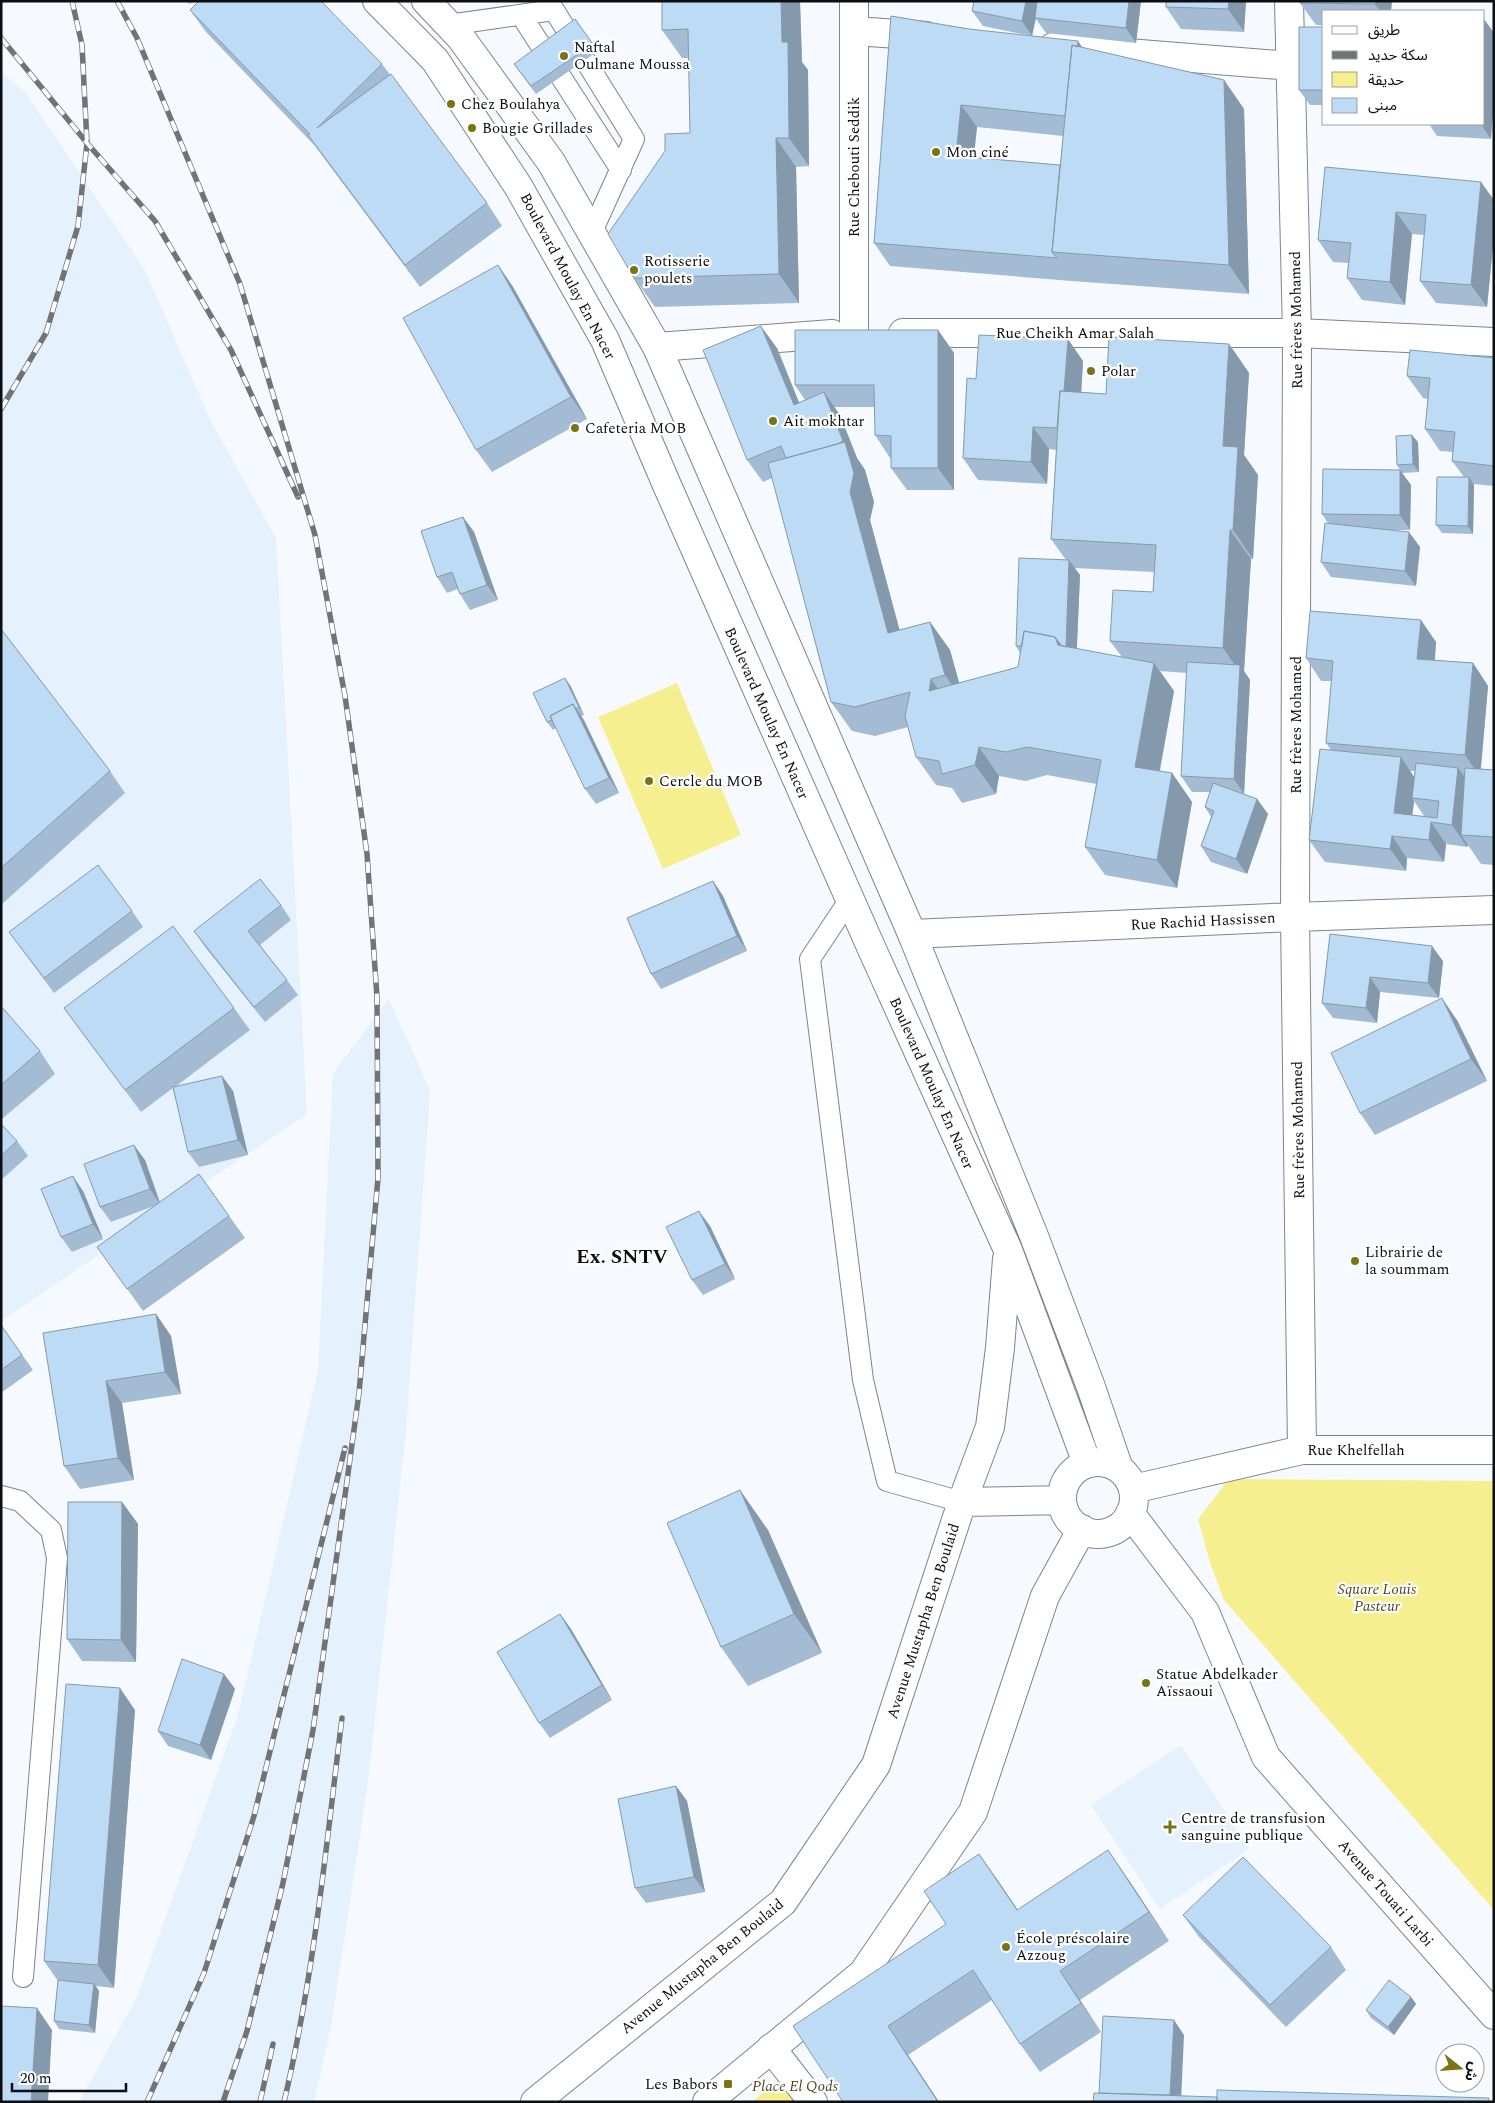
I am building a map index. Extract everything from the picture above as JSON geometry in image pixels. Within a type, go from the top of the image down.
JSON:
[{"type":"main road","name":"Boulevard Moulay En Nacer","points":[[377,1],[435,60],[518,186],[605,340],[666,483],[850,899],[1008,1250],[1087,1463]]},
{"type":"main road","points":[[426,1],[461,38],[551,162],[657,347],[912,934],[1034,1236],[1091,1387],[1127,1490],[1120,1526],[1111,1531],[1091,1533],[1071,1522],[1065,1512],[1062,1500],[1063,1488],[1068,1477],[1076,1468],[1087,1463],[1104,1462],[1127,1490]]},
{"type":"main road","name":"Rue Chebouti Seddik","points":[[854,1],[854,333]]},
{"type":"main road","name":"Rue frères Mohamed","points":[[1289,1],[1297,333],[1295,917],[1302,1450]]},
{"type":"main road","points":[[855,31],[954,39]]},
{"type":"main road","points":[[1033,45],[1291,66]]},
{"type":"main road","name":"Rue Cheikh Amar Salah","points":[[657,347],[854,333],[1297,333],[1494,342]]},
{"type":"main road","name":"Rue Rachid Hassissen","points":[[912,934],[1494,910]]},
{"type":"main road","name":"Avenue Mustapha Ben Boulaid","points":[[535,2102],[783,1902],[876,1765],[962,1502],[990,1427],[1000,1348],[1008,1250]]},
{"type":"main road","name":"Rue Khelfellah","points":[[1127,1490],[1302,1450],[1494,1450]]},
{"type":"main road","name":"Avenue Touati Larbi","points":[[1127,1490],[1205,1612],[1266,1757],[1494,2015]]},
{"type":"main road","points":[[962,1502],[1062,1500]]},
{"type":"main road","points":[[707,2102],[863,1973],[973,1812],[1045,1596],[1082,1529]]},
{"type":"main road","points":[[771,2048],[813,2102]]},
{"type":"lane","points":[[448,25],[554,10],[634,139],[592,232]]},
{"type":"lane","points":[[521,15],[621,170]]},
{"type":"lane","points":[[850,899],[810,959],[863,1380],[887,1481],[962,1502]]},
{"type":"lane","points":[[1,1496],[20,1501],[51,1530],[57,1558],[24,1976]]},
{"type":"shaded area","points":[[1,72],[25,92],[144,268],[210,419],[276,538],[307,1114],[1,1321]]},
{"type":"shaded area","points":[[389,999],[430,1090],[406,1431],[368,1782],[331,2027],[314,2102],[79,2102],[137,1997],[238,1715],[318,1371],[333,1073]]},
{"type":"shaded area","name":"Centre de transfusion sanguine publique","points":[[1181,1745],[1250,1849],[1160,1909],[1091,1805]]},
{"type":"green space","points":[[677,683],[741,835],[663,869],[598,717]]},
{"type":"green space","name":"Square Louis Pasteur","points":[[1229,1479],[1494,1481],[1494,1910],[1224,1600],[1211,1566],[1198,1519]]},
{"type":"green space","name":"Place El Qods","points":[[799,2062],[824,2102],[752,2102]]},
{"type":"building","points":[[199,1],[321,1],[382,64],[317,128],[391,74],[487,203],[405,265],[308,135],[310,134],[190,10]]},
{"type":"building","points":[[662,1],[781,1],[782,42],[788,42],[789,138],[776,138],[779,274],[634,278],[608,234],[665,151],[665,134],[690,133],[688,29],[662,30]]},
{"type":"building","points":[[974,1],[1026,1],[1022,21],[972,11]]},
{"type":"building","points":[[1037,1],[1129,1],[1126,28],[1035,18]]},
{"type":"building","points":[[1166,1],[1229,1],[1228,9],[1166,7]]},
{"type":"building","points":[[1300,1],[1376,1],[1375,4],[1300,3]]},
{"type":"building","points":[[891,16],[969,29],[1078,41],[1077,47],[1072,45],[1065,116],[961,105],[956,156],[1060,165],[1052,252],[1057,258],[874,243]]},
{"type":"building","points":[[575,19],[593,44],[531,86],[514,64]]},
{"type":"building","points":[[1299,27],[1322,27],[1322,90],[1299,90]]},
{"type":"building","points":[[1072,45],[1224,80],[1229,265],[1052,252]]},
{"type":"building","points":[[1325,167],[1481,182],[1471,285],[1420,281],[1426,215],[1396,212],[1390,282],[1347,278],[1351,243],[1318,240]]},
{"type":"building","points":[[498,265],[571,397],[476,450],[403,318]]},
{"type":"building","name":"Ait mokhtar","points":[[761,326],[794,405],[824,392],[843,441],[786,458],[781,446],[747,460],[703,350]]},
{"type":"building","points":[[795,330],[938,330],[938,468],[891,468],[891,436],[875,435],[874,385],[795,385]]},
{"type":"building","points":[[979,335],[1068,339],[1064,391],[1060,391],[1057,428],[1033,427],[1031,462],[963,458],[967,378],[976,379]]},
{"type":"building","points":[[1109,337],[1229,344],[1223,446],[1238,447],[1233,530],[1230,530],[1223,648],[1110,641],[1113,590],[1153,592],[1156,545],[1051,539],[1060,391],[1106,394]]},
{"type":"building","points":[[1410,350],[1494,358],[1494,466],[1452,461],[1455,432],[1425,429],[1430,378],[1407,376]]},
{"type":"building","points":[[1412,435],[1413,464],[1397,465],[1396,436]]},
{"type":"building","points":[[845,442],[854,473],[850,492],[888,633],[930,622],[945,675],[931,679],[929,691],[1018,667],[1024,631],[1055,637],[1058,645],[1154,663],[1135,767],[1172,773],[1157,860],[1085,847],[1101,760],[1027,747],[1006,752],[979,747],[975,765],[942,774],[939,761],[916,757],[905,716],[910,692],[855,707],[831,702],[768,463]]},
{"type":"building","points":[[1323,469],[1400,470],[1400,515],[1322,514]]},
{"type":"building","points":[[1437,477],[1469,477],[1468,526],[1436,525]]},
{"type":"building","points":[[463,517],[487,585],[460,594],[452,572],[437,577],[421,531]]},
{"type":"building","points":[[1325,523],[1409,532],[1405,571],[1321,562]]},
{"type":"building","points":[[1019,558],[1069,560],[1066,647],[1062,646],[1055,637],[1024,631],[1022,646],[1016,646]]},
{"type":"building","points":[[1310,611],[1421,620],[1417,659],[1473,663],[1465,755],[1326,743],[1333,661],[1306,658]]},
{"type":"building","points":[[1,629],[110,771],[1,868]]},
{"type":"building","points":[[1187,662],[1240,665],[1234,779],[1181,776]]},
{"type":"building","points":[[565,678],[579,707],[576,709],[573,704],[550,716],[552,720],[547,722],[533,693]]},
{"type":"building","points":[[573,704],[609,778],[585,789],[550,716]]},
{"type":"building","points":[[1320,749],[1401,757],[1394,813],[1437,818],[1439,801],[1412,798],[1416,763],[1458,768],[1452,825],[1431,822],[1429,840],[1392,836],[1390,849],[1309,840]]},
{"type":"building","points":[[1465,768],[1494,770],[1494,837],[1461,835]]},
{"type":"building","points":[[1213,783],[1257,799],[1236,859],[1201,846],[1214,811],[1205,807]]},
{"type":"building","points":[[98,865],[132,911],[44,978],[9,932]]},
{"type":"building","points":[[260,879],[281,905],[248,931],[287,980],[254,1007],[194,931]]},
{"type":"building","points":[[713,881],[737,936],[651,974],[627,918]]},
{"type":"building","points":[[173,926],[234,1008],[125,1090],[64,1008]]},
{"type":"building","points":[[1330,934],[1432,946],[1428,983],[1370,977],[1366,1008],[1322,1003]]},
{"type":"building","points":[[1442,998],[1471,1059],[1360,1113],[1331,1053]]},
{"type":"building","points":[[1,1006],[40,1051],[1,1085]]},
{"type":"building","points":[[222,1076],[238,1140],[188,1152],[173,1087]]},
{"type":"building","points":[[1,1124],[17,1141],[1,1156]]},
{"type":"building","points":[[134,1145],[150,1189],[100,1207],[84,1164]]},
{"type":"building","points":[[199,1174],[229,1216],[127,1289],[97,1247]]},
{"type":"building","points":[[73,1176],[93,1224],[61,1237],[41,1189]]},
{"type":"building","points":[[699,1211],[725,1264],[692,1280],[666,1227]]},
{"type":"building","points":[[156,1314],[165,1372],[106,1381],[118,1458],[64,1466],[43,1333]]},
{"type":"building","points":[[1,1325],[22,1355],[1,1370]]},
{"type":"building","points":[[740,1490],[794,1614],[721,1647],[667,1523]]},
{"type":"building","points":[[68,1502],[122,1502],[121,1640],[67,1639]]},
{"type":"building","points":[[560,1614],[602,1685],[539,1723],[497,1652]]},
{"type":"building","points":[[182,1659],[224,1674],[200,1745],[158,1731]]},
{"type":"building","points":[[66,1684],[120,1688],[98,1965],[44,1961]]},
{"type":"building","points":[[676,1786],[694,1877],[635,1888],[618,1799]]},
{"type":"building","points":[[1108,1850],[1149,1912],[1060,1971],[1081,2003],[1020,2044],[973,1970],[888,2026],[938,2102],[843,2102],[793,2026],[946,1924],[924,1891],[979,1854],[1017,1910]]},
{"type":"building","points":[[1243,1857],[1331,1947],[1270,2005],[1183,1915]]},
{"type":"building","points":[[58,1980],[94,1984],[89,2025],[54,2021]]},
{"type":"building","points":[[1389,1980],[1411,1997],[1388,2027],[1366,2010]]},
{"type":"building","points":[[1,2006],[37,2008],[31,2102],[1,2102]]},
{"type":"building","points":[[1103,2016],[1174,2020],[1170,2095],[1099,2093]]},
{"type":"building","points":[[1217,2090],[1489,2098],[1489,2102],[1217,2102]]},
{"type":"building","points":[[1094,2093],[1217,2097],[1217,2102],[1093,2102]]},
{"type":"railway","points":[[1,409],[46,333],[78,226],[87,143],[82,45],[72,1]]},
{"type":"railway","points":[[117,1],[137,38],[240,284],[315,535],[345,696],[367,854],[377,997],[378,1178],[359,1393],[313,1730],[283,1883],[247,2031],[223,2102]]},
{"type":"railway","points":[[1,38],[87,143],[155,221],[231,350],[298,497]]},
{"type":"railway","points":[[147,2102],[204,1973],[254,1816],[345,1448]]},
{"type":"railway","points":[[284,2102],[311,1959],[325,1863],[342,1718]]},
{"type":"railway","points":[[260,2102],[273,2044]]},
{"type":"place","name":"Naftal Oulmane Moussa","points":[[564,56]]},
{"type":"place","name":"Chez Boulahya","points":[[451,104]]},
{"type":"place","name":"Bougie Grillades","points":[[472,128]]},
{"type":"place","name":"Mon ciné","points":[[936,152]]},
{"type":"place","name":"Rotisserie poulets","points":[[634,270]]},
{"type":"place","name":"Polar","points":[[1091,371]]},
{"type":"place","name":"Ait mokhtar","points":[[773,421]]},
{"type":"place","name":"Cafeteria MOB","points":[[575,428]]},
{"type":"place","name":"Cercle du MOB","points":[[649,781]]},
{"type":"place","name":"Librairie de la soummam","points":[[1355,1261]]},
{"type":"place","name":"Statue Abdelkader Aïssaoui","points":[[1146,1683]]},
{"type":"place","name":"Centre de transfusion sanguine publique","points":[[1170,1827]]},
{"type":"place","name":"École préscolaire Azzoug","points":[[1006,1947]]},
{"type":"place","name":"Les Babors","points":[[728,2084]]},
{"type":"district","name":"Ex. SNTV","points":[[622,1256]]}]
